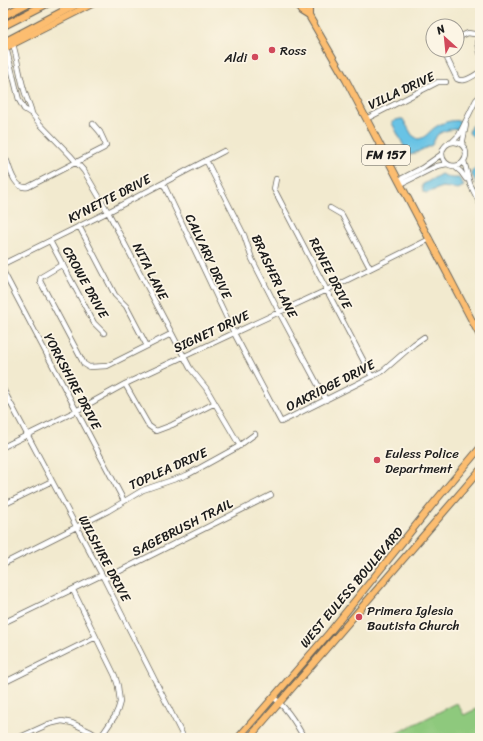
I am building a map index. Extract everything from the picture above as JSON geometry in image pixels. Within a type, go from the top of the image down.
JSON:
[{"type":"highway","points":[[3,11],[19,3]]},
{"type":"highway","points":[[3,16],[28,3]]},
{"type":"highway","points":[[3,26],[48,3]]},
{"type":"highway","points":[[4,45],[79,3]]},
{"type":"main road","points":[[4,45],[13,44],[94,3]]},
{"type":"main road","name":"FM 157","points":[[296,3],[301,11],[309,16]]},
{"type":"main road","name":"FM 157","points":[[307,3],[309,16],[344,76],[480,336]]},
{"type":"main road","points":[[474,456],[480,444]]},
{"type":"main road","name":"WEST EULESS BOULEVARD","points":[[238,738],[329,633],[480,448]]},
{"type":"main road","name":"WEST EULESS BOULEVARD","points":[[248,738],[480,470]]},
{"type":"main road","points":[[446,488],[457,497]]},
{"type":"main road","points":[[411,532],[409,542],[413,547]]},
{"type":"street","points":[[465,34],[468,33],[480,35],[478,42],[480,53]]},
{"type":"street","name":"NITA LANE","points":[[13,44],[26,97],[32,114]]},
{"type":"street","name":"NITA LANE","points":[[4,45],[19,100],[24,109],[32,114],[77,163],[94,188],[194,375],[206,388],[240,446]]},
{"type":"street","points":[[447,58],[457,79],[463,81],[480,72]]},
{"type":"street","name":"VILLA DRIVE","points":[[366,119],[438,82],[446,82]]},
{"type":"street","points":[[480,96],[472,109],[467,122],[462,145],[466,154],[464,161],[465,171],[480,204]]},
{"type":"street","points":[[400,182],[442,154],[446,145],[452,142],[459,135],[467,122]]},
{"type":"street","points":[[7,161],[14,180],[18,185],[24,188],[101,151],[106,145],[105,140],[93,124]]},
{"type":"street","points":[[452,142],[462,145]]},
{"type":"street","name":"KYNETTE DRIVE","points":[[3,264],[108,212],[224,151]]},
{"type":"street","points":[[442,154],[447,164]]},
{"type":"street","name":"BRASHER LANE","points":[[206,160],[244,235],[252,259],[326,400]]},
{"type":"street","points":[[454,166],[464,161]]},
{"type":"street","points":[[400,182],[437,166],[447,164],[454,166],[461,172],[470,184]]},
{"type":"street","name":"RENEE DRIVE","points":[[276,179],[274,189],[372,377]]},
{"type":"street","name":"CALVARY DRIVE","points":[[163,183],[209,284],[281,422]]},
{"type":"street","points":[[330,208],[342,215],[370,268]]},
{"type":"street","points":[[79,226],[115,295],[126,306],[147,346]]},
{"type":"street","name":"SIGNET DRIVE","points":[[3,447],[76,411],[125,384],[327,290],[430,239]]},
{"type":"street","name":"CROWE DRIVE","points":[[50,241],[94,323],[104,333]]},
{"type":"street","points":[[63,264],[41,277],[40,281],[84,364],[89,367],[107,366],[171,334]]},
{"type":"street","name":"YORKSHIRE DRIVE","points":[[3,271],[124,501]]},
{"type":"street","name":"OAKRIDGE DRIVE","points":[[281,422],[383,371],[424,337]]},
{"type":"street","points":[[125,384],[149,426],[156,431],[172,425],[215,403]]},
{"type":"street","name":"WILSHIRE DRIVE","points":[[3,389],[103,577],[184,738]]},
{"type":"street","name":"TOPLEA DRIVE","points":[[3,564],[76,527],[143,490],[187,475],[240,446],[255,434]]},
{"type":"street","points":[[3,505],[52,481]]},
{"type":"street","name":"SAGEBRUSH TRAIL","points":[[3,623],[103,577],[271,495]]},
{"type":"street","points":[[18,738],[49,724],[62,722],[72,723],[100,738],[115,716],[120,702],[120,695],[115,676],[73,590]]},
{"type":"street","points":[[3,683],[96,637]]},
{"type":"street","points":[[273,697],[279,702],[293,720],[304,738]]},
{"type":"green space","points":[[457,703],[464,715],[480,707],[480,738],[387,738]]},
{"type":"water","points":[[480,115],[480,154],[477,142],[469,133],[471,126],[475,125]]},
{"type":"water","points":[[403,119],[412,135],[418,139],[425,136],[434,128],[443,123],[450,121],[461,121],[458,129],[442,132],[437,135],[432,145],[411,155],[408,154],[392,123]]},
{"type":"water","points":[[480,155],[480,189],[471,173],[476,167]]},
{"type":"water","points":[[441,174],[451,178],[459,178],[464,186],[458,189],[442,187],[427,193],[423,192],[422,185]]},
{"type":"place","name":"Ross","points":[[272,50]]},
{"type":"place","name":"Aldi","points":[[255,57]]},
{"type":"place","name":"Euless Police Department","points":[[377,460]]},
{"type":"place","name":"Primera Iglesia Bautista Church","points":[[359,617]]}]
